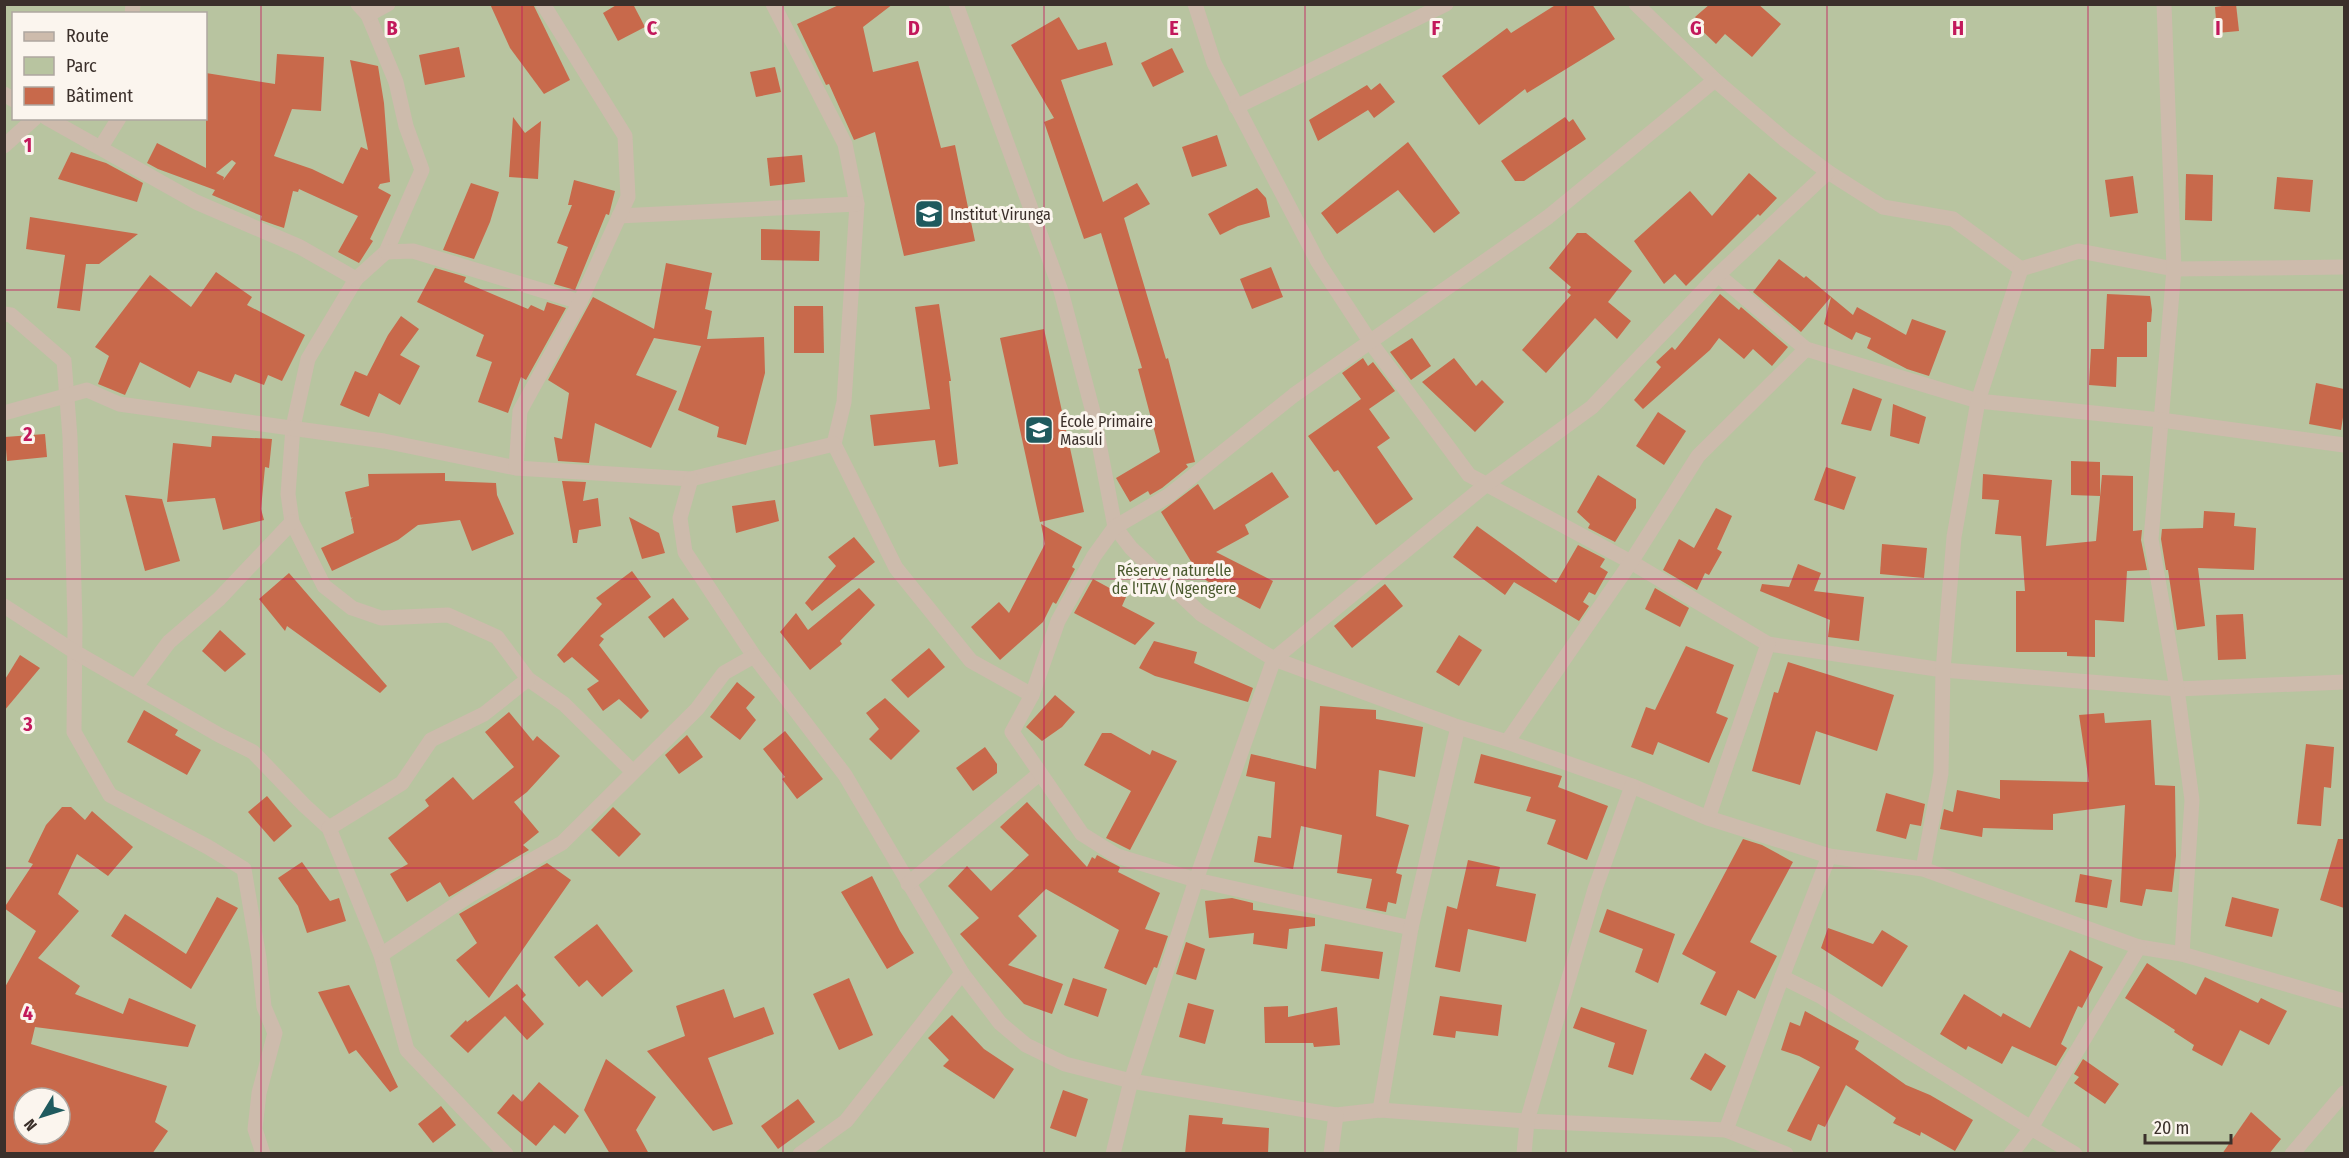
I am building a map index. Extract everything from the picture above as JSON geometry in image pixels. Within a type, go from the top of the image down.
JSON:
[{"type":"street","points":[[388,4],[363,10],[396,82],[406,126],[422,170],[386,252],[356,279],[308,358],[293,427],[288,494],[292,522],[324,586],[352,608],[381,618],[448,615],[497,637],[528,679],[564,704],[632,771]]},
{"type":"street","points":[[516,468],[520,411],[580,302],[628,197],[626,136],[543,4]]},
{"type":"street","points":[[773,4],[845,144],[858,204],[844,402],[834,444],[896,568],[971,661],[1032,695]]},
{"type":"street","points":[[956,4],[1061,291],[1093,412],[1115,527],[1131,548],[1201,614],[1274,659],[1458,727],[1632,786],[1708,818],[1829,856],[1923,869],[2139,947],[2182,954],[2344,1001]]},
{"type":"street","points":[[1195,4],[1214,63],[1318,262],[1371,343],[1469,475],[1488,483],[1631,562],[1768,644],[1943,670],[2177,689],[2344,682]]},
{"type":"street","points":[[1236,107],[1446,4]]},
{"type":"street","points":[[1636,4],[1715,80],[1785,140],[1828,172],[1883,207],[1953,219],[2021,269]]},
{"type":"street","points":[[2164,4],[2174,269],[2151,539],[2177,689],[2192,800],[2182,954]]},
{"type":"street","points":[[1411,928],[1196,880],[1117,856],[1082,834],[1012,732],[1032,695],[1058,621],[1094,556],[1115,527],[1168,496],[1294,395],[1548,217],[1715,80]]},
{"type":"street","points":[[4,146],[33,120]]},
{"type":"street","points":[[51,120],[196,202],[300,248],[356,279]]},
{"type":"street","points":[[101,147],[118,120]]},
{"type":"street","points":[[1113,1154],[1131,1081],[1196,880],[1274,659],[1488,483],[1592,407],[1718,275],[1828,172]]},
{"type":"street","points":[[619,216],[858,204]]},
{"type":"street","points":[[386,252],[413,251],[580,302]]},
{"type":"street","points":[[2021,269],[2079,251],[2174,269],[2344,267]]},
{"type":"street","points":[[1923,869],[1941,773],[1943,670],[1954,537],[1978,400],[2021,269]]},
{"type":"street","points":[[1718,275],[1806,349],[1978,400],[2162,420],[2344,445]]},
{"type":"street","points":[[4,314],[11,315],[64,361],[70,437],[75,652],[74,732],[110,795],[208,847],[244,869],[259,958],[264,1007],[275,1033],[259,1093],[255,1129],[263,1154]]},
{"type":"street","points":[[1507,742],[1631,562],[1698,456],[1806,349]]},
{"type":"street","points":[[4,413],[87,390],[119,404],[384,441],[516,468],[691,479],[834,444]]},
{"type":"street","points":[[691,479],[680,518],[685,552],[754,656],[845,774],[908,885],[962,973],[1000,1023],[1026,1045],[1065,1064],[1131,1081],[1336,1115],[1380,1110],[1527,1121],[1726,1130],[1786,1154]]},
{"type":"street","points":[[136,686],[169,642],[219,599],[292,522]]},
{"type":"street","points":[[4,606],[75,652],[219,735],[254,752],[329,828],[381,955],[407,1050],[506,1154]]},
{"type":"street","points":[[1708,818],[1768,644]]},
{"type":"street","points":[[381,955],[470,895],[562,843],[697,709],[724,673],[754,656]]},
{"type":"street","points":[[329,828],[402,783],[431,740],[484,714],[528,679]]},
{"type":"street","points":[[1380,1110],[1411,928],[1458,727]]},
{"type":"street","points":[[908,885],[1039,774]]},
{"type":"street","points":[[1524,1154],[1527,1121],[1595,889],[1632,786]]},
{"type":"street","points":[[1726,1130],[1829,856]]},
{"type":"street","points":[[2011,1154],[2031,1128],[2139,947]]},
{"type":"street","points":[[800,1154],[846,1121],[962,973]]},
{"type":"street","points":[[1782,977],[1820,996],[2075,1154]]},
{"type":"street","points":[[2292,1154],[2344,1093]]},
{"type":"street","points":[[1331,1154],[1336,1115]]},
{"type":"green space","name":"Réserve naturelle de l'ITAV (Ngengere","points":[[5,5],[2344,5],[2344,1153],[5,1153]]},
{"type":"building","points":[[490,4],[533,4],[570,80],[544,94],[510,48]]},
{"type":"building","points":[[618,4],[633,4],[645,27],[618,41],[603,13]]},
{"type":"building","points":[[841,4],[893,4],[863,27],[873,72],[918,61],[941,148],[955,145],[975,241],[904,256],[875,132],[854,140],[829,84],[826,85],[797,24]]},
{"type":"building","points":[[1557,4],[1592,4],[1615,39],[1527,93],[1525,89],[1479,125],[1442,76],[1507,28],[1511,33]]},
{"type":"building","points":[[1710,4],[1758,4],[1781,24],[1752,57],[1725,34],[1716,44],[1696,25],[1699,21],[1695,17]]},
{"type":"building","points":[[2236,4],[2239,31],[2217,33],[2215,7]]},
{"type":"building","points":[[1059,17],[1078,50],[1106,42],[1113,65],[1061,80],[1103,202],[1137,183],[1150,204],[1124,218],[1166,359],[1168,358],[1195,462],[1186,464],[1188,467],[1162,488],[1150,495],[1148,491],[1130,502],[1116,478],[1160,452],[1138,369],[1142,368],[1101,233],[1084,239],[1044,122],[1054,118],[1011,45]]},
{"type":"building","points":[[459,47],[465,77],[425,85],[419,55]]},
{"type":"building","points":[[1172,48],[1184,72],[1153,87],[1141,63]]},
{"type":"building","points":[[277,54],[324,57],[321,111],[292,109],[274,156],[312,169],[343,184],[361,147],[368,150],[350,60],[378,66],[384,103],[390,182],[380,184],[378,188],[391,195],[370,239],[373,241],[359,263],[338,252],[358,216],[299,189],[298,192],[293,191],[284,228],[261,220],[262,216],[212,195],[215,190],[147,163],[157,143],[206,168],[207,73],[275,84]],"holes":[[[232,160],[236,163],[223,180],[224,177],[216,173]]]},
{"type":"building","points":[[775,67],[781,92],[756,97],[750,72]]},
{"type":"building","points":[[1380,83],[1395,102],[1374,118],[1368,110],[1318,141],[1309,120],[1367,85],[1371,90]]},
{"type":"building","points":[[513,117],[525,133],[541,121],[538,179],[509,177]]},
{"type":"building","points":[[1565,117],[1569,122],[1573,119],[1586,139],[1524,181],[1515,181],[1501,161]]},
{"type":"building","points":[[1217,135],[1227,166],[1192,177],[1182,147]]},
{"type":"building","points":[[1408,142],[1460,213],[1434,233],[1398,190],[1337,234],[1321,213]]},
{"type":"building","points":[[71,152],[106,163],[143,183],[137,202],[58,179]]},
{"type":"building","points":[[802,155],[805,182],[770,186],[767,158]]},
{"type":"building","points":[[1749,173],[1777,198],[1686,286],[1675,274],[1664,284],[1634,241],[1690,191],[1712,216]]},
{"type":"building","points":[[2186,174],[2213,175],[2212,221],[2185,220]]},
{"type":"building","points":[[2133,176],[2138,213],[2110,217],[2105,180]]},
{"type":"building","points":[[2277,177],[2313,180],[2310,212],[2274,209]]},
{"type":"building","points":[[574,180],[615,191],[609,215],[606,214],[575,290],[554,284],[568,247],[557,243],[572,205],[568,205]]},
{"type":"building","points":[[471,183],[499,192],[490,222],[474,259],[443,250]]},
{"type":"building","points":[[1257,188],[1266,198],[1270,217],[1238,226],[1220,235],[1208,214]]},
{"type":"building","points":[[30,217],[138,234],[99,264],[86,264],[80,311],[57,308],[65,255],[26,249]]},
{"type":"building","points":[[761,229],[820,231],[819,261],[761,260]]},
{"type":"building","points":[[1577,233],[1586,233],[1632,271],[1608,302],[1631,321],[1617,339],[1595,318],[1546,373],[1522,350],[1571,295],[1567,292],[1571,287],[1549,268]]},
{"type":"building","points":[[1779,259],[1804,278],[1806,276],[1853,315],[1857,307],[1906,335],[1912,319],[1946,331],[1929,376],[1907,369],[1867,348],[1871,338],[1856,332],[1852,340],[1824,324],[1831,297],[1801,332],[1753,292]]},
{"type":"building","points":[[666,263],[712,273],[705,309],[712,311],[707,339],[764,337],[765,373],[746,445],[717,437],[719,427],[678,410],[701,346],[654,338],[636,375],[677,391],[651,448],[595,423],[589,463],[558,461],[554,437],[562,439],[569,393],[548,380],[593,297],[654,329]]},
{"type":"building","points":[[1271,267],[1283,297],[1252,309],[1240,279]]},
{"type":"building","points":[[435,268],[466,277],[464,282],[528,309],[531,305],[544,311],[547,302],[566,308],[526,380],[521,377],[508,413],[478,402],[492,362],[476,356],[484,335],[417,302]]},
{"type":"building","points":[[216,272],[252,297],[247,305],[305,335],[282,381],[268,375],[264,385],[235,374],[231,383],[198,371],[190,388],[140,362],[125,395],[98,384],[109,356],[95,347],[150,275],[191,307]]},
{"type":"building","points":[[1720,294],[1739,310],[1741,307],[1788,347],[1772,366],[1753,349],[1744,359],[1719,338],[1710,350],[1643,409],[1634,400],[1661,367],[1656,362],[1672,347],[1675,350]]},
{"type":"building","points":[[2107,294],[2150,296],[2152,310],[2151,322],[2147,322],[2147,357],[2117,357],[2116,387],[2089,385],[2091,349],[2104,349]]},
{"type":"building","points":[[939,304],[951,381],[949,381],[958,464],[939,467],[935,440],[874,446],[870,415],[930,409],[915,307]]},
{"type":"building","points":[[794,306],[823,306],[824,353],[794,353]]},
{"type":"building","points":[[401,316],[419,329],[400,355],[420,366],[400,405],[379,393],[369,417],[340,405],[355,371],[367,376],[388,335]]},
{"type":"building","points":[[1044,329],[1084,512],[1040,522],[1000,338]]},
{"type":"building","points":[[1412,338],[1431,366],[1411,380],[1390,352]]},
{"type":"building","points":[[1363,358],[1368,366],[1373,362],[1395,391],[1369,409],[1390,438],[1377,447],[1413,499],[1376,525],[1338,470],[1334,472],[1308,436],[1361,399],[1342,373]]},
{"type":"building","points":[[1454,358],[1476,386],[1482,380],[1504,402],[1475,432],[1422,382]]},
{"type":"building","points":[[2316,383],[2344,389],[2341,430],[2309,424]]},
{"type":"building","points":[[1853,388],[1882,399],[1871,431],[1841,424]]},
{"type":"building","points":[[1893,404],[1926,417],[1919,444],[1890,436]]},
{"type":"building","points":[[1658,412],[1686,431],[1664,465],[1636,446]]},
{"type":"building","points":[[45,434],[47,457],[7,461],[5,437]]},
{"type":"building","points":[[212,436],[272,439],[269,468],[265,467],[261,509],[264,520],[223,530],[215,498],[167,502],[173,443],[211,447]]},
{"type":"building","points":[[2071,461],[2100,462],[2100,496],[2071,495]]},
{"type":"building","points":[[1826,467],[1856,477],[1844,510],[1814,500]]},
{"type":"building","points":[[1272,472],[1289,497],[1245,525],[1249,534],[1216,552],[1273,581],[1260,609],[1207,581],[1198,573],[1161,512],[1198,484],[1214,510]]},
{"type":"building","points":[[445,473],[445,481],[496,483],[497,495],[514,534],[472,551],[460,520],[418,525],[398,540],[332,571],[321,548],[354,533],[351,519],[353,517],[351,518],[345,492],[369,486],[368,474]]},
{"type":"building","points":[[1983,474],[2052,480],[2046,546],[2096,541],[2102,475],[2133,476],[2133,531],[2142,530],[2141,540],[2147,570],[2127,571],[2124,622],[2095,620],[2095,657],[2067,656],[2067,652],[2016,652],[2016,591],[2025,591],[2021,536],[1995,534],[1999,500],[1982,499]]},
{"type":"building","points":[[1598,475],[1636,499],[1636,508],[1615,542],[1588,528],[1590,524],[1577,512]]},
{"type":"building","points":[[562,481],[586,482],[583,501],[598,498],[601,526],[579,530],[577,543],[573,543]]},
{"type":"building","points":[[125,495],[162,499],[180,561],[145,571]]},
{"type":"building","points":[[775,500],[779,521],[736,533],[732,506]]},
{"type":"building","points":[[1716,508],[1732,516],[1717,549],[1722,552],[1709,575],[1705,573],[1697,590],[1663,570],[1679,539],[1694,548]]},
{"type":"building","points":[[2204,511],[2235,513],[2234,526],[2256,528],[2254,570],[2198,568],[2205,626],[2177,630],[2161,539],[2162,529],[2203,528]]},
{"type":"building","points":[[629,517],[659,533],[665,553],[642,559]]},
{"type":"building","points":[[1041,524],[1082,547],[1072,567],[1075,569],[1056,604],[1053,602],[1043,622],[1000,660],[971,627],[999,602],[1009,613],[1045,544]]},
{"type":"building","points":[[1477,526],[1556,583],[1578,545],[1605,559],[1600,567],[1608,572],[1595,595],[1589,592],[1583,602],[1589,606],[1579,621],[1514,582],[1505,595],[1453,557]]},
{"type":"building","points":[[854,537],[875,562],[812,611],[805,603],[836,566],[828,557]]},
{"type":"building","points":[[1882,544],[1927,548],[1924,578],[1880,574]]},
{"type":"building","points":[[1798,564],[1821,573],[1814,591],[1864,597],[1859,641],[1828,637],[1830,620],[1760,591],[1762,584],[1789,587]]},
{"type":"building","points":[[632,571],[651,597],[600,636],[604,639],[599,645],[649,711],[641,719],[619,699],[603,711],[587,689],[599,681],[572,657],[564,663],[557,655],[602,604],[596,598]]},
{"type":"building","points":[[289,573],[387,686],[380,693],[287,626],[285,631],[259,599]]},
{"type":"building","points":[[1093,579],[1126,597],[1122,606],[1155,623],[1135,645],[1074,613]]},
{"type":"building","points":[[1385,584],[1403,606],[1352,648],[1334,626]]},
{"type":"building","points":[[859,588],[875,605],[840,641],[842,644],[810,670],[780,632],[796,613],[808,630]]},
{"type":"building","points":[[1655,588],[1689,608],[1680,627],[1645,609]]},
{"type":"building","points":[[673,598],[689,619],[664,638],[648,617]]},
{"type":"building","points":[[2243,614],[2246,659],[2218,660],[2216,615]]},
{"type":"building","points":[[220,630],[246,654],[225,672],[202,651]]},
{"type":"building","points":[[1459,635],[1482,650],[1459,686],[1436,672]]},
{"type":"building","points":[[1154,641],[1197,652],[1194,663],[1253,688],[1248,702],[1155,676],[1139,668]]},
{"type":"building","points":[[1686,646],[1734,665],[1716,713],[1728,718],[1709,763],[1658,742],[1653,755],[1631,747],[1646,707],[1655,710]]},
{"type":"building","points":[[929,648],[945,667],[908,698],[891,680]]},
{"type":"building","points":[[20,655],[40,668],[4,711],[4,681]]},
{"type":"building","points":[[1788,662],[1894,695],[1877,751],[1816,731],[1800,785],[1752,771],[1774,692],[1778,693]]},
{"type":"building","points":[[737,682],[755,697],[746,708],[756,720],[740,740],[710,717]]},
{"type":"building","points":[[1055,695],[1075,712],[1062,727],[1042,741],[1026,727]]},
{"type":"building","points":[[885,698],[920,731],[891,760],[869,739],[879,729],[866,713]]},
{"type":"building","points":[[1320,706],[1376,710],[1376,719],[1423,727],[1415,777],[1379,770],[1376,816],[1409,825],[1396,873],[1402,875],[1396,904],[1388,902],[1386,912],[1366,908],[1372,879],[1337,873],[1342,835],[1301,826],[1293,869],[1254,862],[1258,836],[1271,838],[1275,782],[1246,776],[1251,754],[1316,769]]},
{"type":"building","points":[[144,710],[178,730],[175,735],[201,750],[187,775],[127,742]]},
{"type":"building","points":[[509,712],[533,741],[537,736],[560,756],[527,792],[514,802],[539,832],[523,845],[529,850],[449,897],[440,882],[407,902],[390,874],[408,864],[388,838],[429,806],[425,800],[453,777],[473,800],[514,767],[485,732]]},
{"type":"building","points":[[2104,713],[2105,723],[2151,720],[2155,785],[2175,786],[2176,856],[2172,892],[2146,889],[2142,906],[2120,902],[2125,805],[2053,814],[2053,830],[1983,828],[1982,837],[1940,829],[1944,809],[1953,812],[1957,790],[2000,799],[2000,780],[2089,782],[2079,715]]},
{"type":"building","points":[[785,731],[823,779],[797,799],[782,779],[785,777],[763,749]]},
{"type":"building","points":[[1102,733],[1111,733],[1150,755],[1152,750],[1177,761],[1130,850],[1106,838],[1131,791],[1084,765]]},
{"type":"building","points":[[687,735],[703,757],[679,774],[665,755]]},
{"type":"building","points":[[2306,744],[2334,747],[2331,788],[2324,787],[2321,826],[2297,824]]},
{"type":"building","points":[[985,747],[997,764],[997,773],[973,791],[956,768]]},
{"type":"building","points":[[1481,754],[1562,776],[1558,787],[1608,806],[1587,860],[1547,844],[1556,820],[1526,811],[1531,797],[1474,783]]},
{"type":"building","points":[[1886,793],[1925,804],[1921,826],[1910,824],[1906,839],[1876,831]]},
{"type":"building","points":[[267,796],[292,826],[274,842],[248,812]]},
{"type":"building","points":[[1027,802],[1087,867],[1092,857],[1095,859],[1097,855],[1120,867],[1118,872],[1160,893],[1145,929],[1168,936],[1157,968],[1154,967],[1146,985],[1104,968],[1119,930],[1046,889],[1018,916],[1037,936],[1008,965],[1063,984],[1052,1014],[1024,1004],[960,934],[979,918],[948,886],[967,866],[991,891],[1029,855],[1000,827]]},
{"type":"building","points":[[62,807],[71,807],[85,820],[92,811],[133,847],[108,876],[77,854],[58,894],[79,911],[38,958],[80,986],[75,994],[123,1014],[129,998],[196,1025],[188,1047],[35,1027],[31,1044],[167,1086],[155,1122],[168,1131],[152,1154],[4,1154],[4,989],[36,931],[4,908],[33,864],[28,862],[46,825]]},
{"type":"building","points":[[613,807],[641,834],[619,857],[591,830]]},
{"type":"building","points":[[1743,839],[1762,845],[1793,862],[1750,942],[1777,956],[1755,999],[1738,990],[1726,1016],[1700,1004],[1716,972],[1682,954]]},
{"type":"building","points":[[2338,839],[2344,839],[2344,908],[2320,900]]},
{"type":"building","points":[[1468,860],[1500,867],[1496,886],[1536,894],[1526,942],[1468,929],[1460,972],[1435,967],[1447,906],[1457,909]]},
{"type":"building","points":[[302,862],[330,901],[339,898],[346,921],[307,933],[298,906],[278,878]]},
{"type":"building","points":[[547,863],[571,880],[489,998],[456,960],[477,943],[459,914]]},
{"type":"building","points":[[2080,874],[2112,880],[2107,908],[2075,902]]},
{"type":"building","points":[[872,876],[914,953],[887,969],[841,892]]},
{"type":"building","points":[[217,897],[238,908],[191,989],[111,936],[125,914],[186,954]]},
{"type":"building","points":[[2232,897],[2279,909],[2272,937],[2225,926]]},
{"type":"building","points":[[1232,898],[1253,903],[1253,910],[1315,918],[1315,926],[1289,929],[1287,949],[1253,944],[1254,933],[1209,938],[1205,901]]},
{"type":"building","points":[[1607,909],[1675,934],[1658,983],[1635,972],[1643,949],[1599,932]]},
{"type":"building","points":[[597,924],[633,971],[602,997],[587,980],[579,987],[554,957]]},
{"type":"building","points":[[1828,928],[1873,944],[1882,930],[1908,946],[1882,987],[1821,948]]},
{"type":"building","points":[[1186,942],[1205,949],[1196,980],[1176,974]]},
{"type":"building","points":[[1325,944],[1383,952],[1379,979],[1321,971]]},
{"type":"building","points":[[2070,950],[2103,967],[2082,1008],[2078,1006],[2061,1044],[2067,1048],[2056,1066],[2012,1046],[2002,1064],[1968,1046],[1966,1050],[1940,1034],[1964,994],[2001,1017],[2003,1013],[2030,1028]]},
{"type":"building","points":[[2147,963],[2196,995],[2205,977],[2258,1003],[2261,998],[2287,1011],[2269,1045],[2240,1030],[2222,1066],[2192,1050],[2194,1045],[2174,1032],[2175,1030],[2125,998]]},
{"type":"building","points":[[849,978],[873,1035],[839,1050],[813,994]]},
{"type":"building","points":[[1073,978],[1107,989],[1098,1017],[1064,1005]]},
{"type":"building","points":[[517,984],[526,995],[522,999],[544,1024],[527,1040],[505,1016],[468,1053],[450,1036],[466,1020],[467,1022]]},
{"type":"building","points":[[349,985],[398,1087],[390,1092],[356,1050],[349,1054],[318,992]]},
{"type":"building","points":[[724,989],[734,1018],[764,1007],[774,1034],[708,1058],[733,1124],[713,1131],[647,1051],[685,1036],[676,1006]]},
{"type":"building","points":[[1440,996],[1502,1005],[1498,1036],[1456,1031],[1455,1038],[1433,1035]]},
{"type":"building","points":[[1188,1003],[1214,1010],[1205,1044],[1179,1037]]},
{"type":"building","points":[[1288,1006],[1288,1017],[1337,1007],[1340,1045],[1314,1047],[1313,1043],[1265,1043],[1264,1007]]},
{"type":"building","points":[[1581,1007],[1647,1030],[1633,1075],[1608,1067],[1615,1043],[1573,1028]]},
{"type":"building","points":[[1805,1011],[1859,1041],[1855,1049],[1906,1085],[1930,1095],[1973,1120],[1955,1151],[1921,1132],[1920,1136],[1893,1123],[1896,1118],[1846,1085],[1825,1127],[1818,1124],[1811,1141],[1787,1131],[1820,1067],[1781,1050],[1790,1022],[1800,1026]]},
{"type":"building","points":[[952,1015],[984,1049],[1014,1069],[994,1099],[943,1066],[949,1060],[928,1038]]},
{"type":"building","points":[[1705,1053],[1726,1066],[1711,1091],[1690,1079]]},
{"type":"building","points":[[606,1059],[656,1097],[636,1130],[649,1154],[610,1154],[584,1110]]},
{"type":"building","points":[[2083,1059],[2119,1084],[2105,1104],[2074,1083],[2079,1077],[2074,1074]]},
{"type":"building","points":[[539,1082],[579,1116],[565,1134],[554,1125],[536,1146],[497,1113],[513,1094],[522,1102]]},
{"type":"building","points":[[1063,1090],[1088,1099],[1076,1137],[1050,1128]]},
{"type":"building","points":[[798,1099],[815,1122],[778,1149],[761,1126]]},
{"type":"building","points":[[441,1106],[456,1125],[433,1143],[418,1124]]},
{"type":"building","points":[[2251,1112],[2281,1139],[2269,1154],[2222,1154]]},
{"type":"building","points":[[1189,1115],[1223,1118],[1222,1124],[1269,1128],[1268,1154],[1185,1154]]},
{"type":"place","name":"Institut Virunga","points":[[929,214]]},
{"type":"place","name":"École Primaire Masuli","points":[[1039,430]]}]
